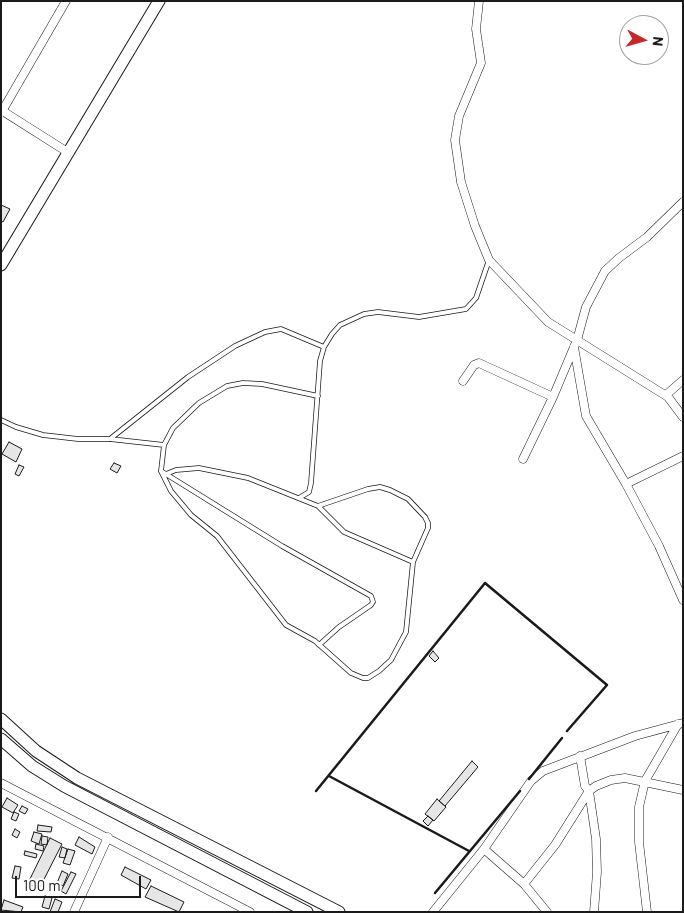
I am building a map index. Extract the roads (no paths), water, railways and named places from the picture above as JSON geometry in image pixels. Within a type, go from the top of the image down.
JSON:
[{"type":"main road","points":[[1,265],[159,1]]},
{"type":"main road","points":[[1,719],[36,751],[77,778],[338,912]]},
{"type":"main road","points":[[1,739],[32,766],[64,786],[307,912]]},
{"type":"street","points":[[66,1],[2,111],[69,153]]},
{"type":"street","points":[[478,1],[476,29],[480,62],[459,116],[455,140],[461,182],[474,226],[489,260],[534,310],[548,322],[575,343],[666,396],[683,417]]},
{"type":"street","points":[[523,459],[554,397],[592,293],[609,266],[648,237],[683,202]]},
{"type":"street","points":[[575,343],[586,416],[660,546],[683,600]]},
{"type":"street","points":[[464,381],[474,365],[479,363],[554,397]]},
{"type":"street","points":[[666,396],[683,380]]},
{"type":"street","points":[[626,484],[683,456]]},
{"type":"street","points":[[433,912],[484,849],[531,781],[543,772],[580,756],[635,736],[681,724]]},
{"type":"street","points":[[647,912],[639,807],[645,781],[681,724]]},
{"type":"street","points":[[580,756],[585,786],[589,791],[596,839],[597,872],[594,912]]},
{"type":"street","points":[[524,884],[568,828],[589,791],[596,786],[618,778],[645,781],[683,790]]},
{"type":"street","points":[[1,783],[250,912]]},
{"type":"street","points":[[74,912],[108,837]]},
{"type":"street","points":[[484,849],[524,884],[548,912]]},
{"type":"lane","points":[[299,498],[308,492],[313,476],[320,361],[324,347],[340,326],[364,314],[378,312],[419,316],[466,308],[476,298],[489,260]]},
{"type":"lane","points":[[110,439],[188,377],[235,346],[265,332],[281,329],[324,347]]},
{"type":"lane","points":[[318,396],[262,384],[243,383],[227,386],[188,412],[173,428],[164,445],[162,471],[171,491],[191,515],[217,536],[286,625],[319,644],[357,676],[368,678],[391,660],[406,632],[414,562],[428,528],[428,523],[426,517],[408,499],[390,490],[380,488],[368,489],[318,506]]},
{"type":"lane","points":[[1,420],[16,427],[44,435],[164,445]]},
{"type":"lane","points":[[166,474],[187,468],[218,470],[248,478],[318,506],[344,532],[414,562]]},
{"type":"lane","points":[[162,471],[282,546],[371,596],[373,602],[371,605],[339,627],[319,644]]}]
